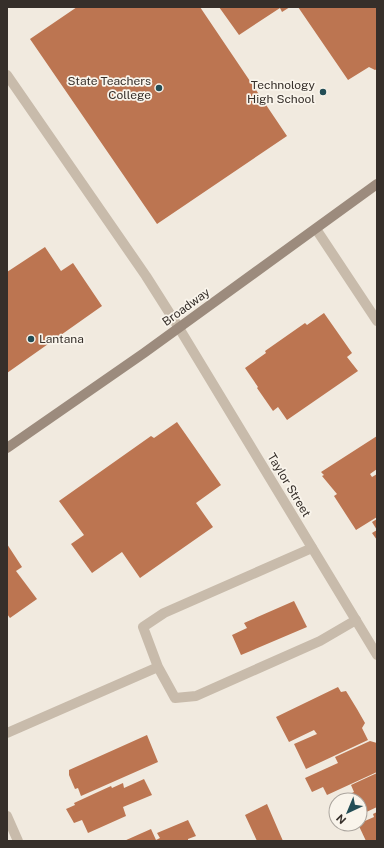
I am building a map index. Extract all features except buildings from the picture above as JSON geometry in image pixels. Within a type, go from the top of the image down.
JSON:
[{"type":"main road","name":"Broadway","points":[[7,448],[179,328],[377,184]]},
{"type":"street","name":"Taylor Street","points":[[7,75],[146,276],[377,654]]},
{"type":"street","points":[[316,229],[377,321]]},
{"type":"street","points":[[312,548],[164,613],[143,627],[158,667],[175,698],[196,696],[320,641],[356,620]]},
{"type":"street","points":[[7,733],[158,667]]},
{"type":"street","points":[[7,816],[18,841]]},
{"type":"place","name":"State Teachers College","points":[[159,88]]},
{"type":"place","name":"Technology High School","points":[[323,92]]},
{"type":"place","name":"Lantana","points":[[31,339]]}]
